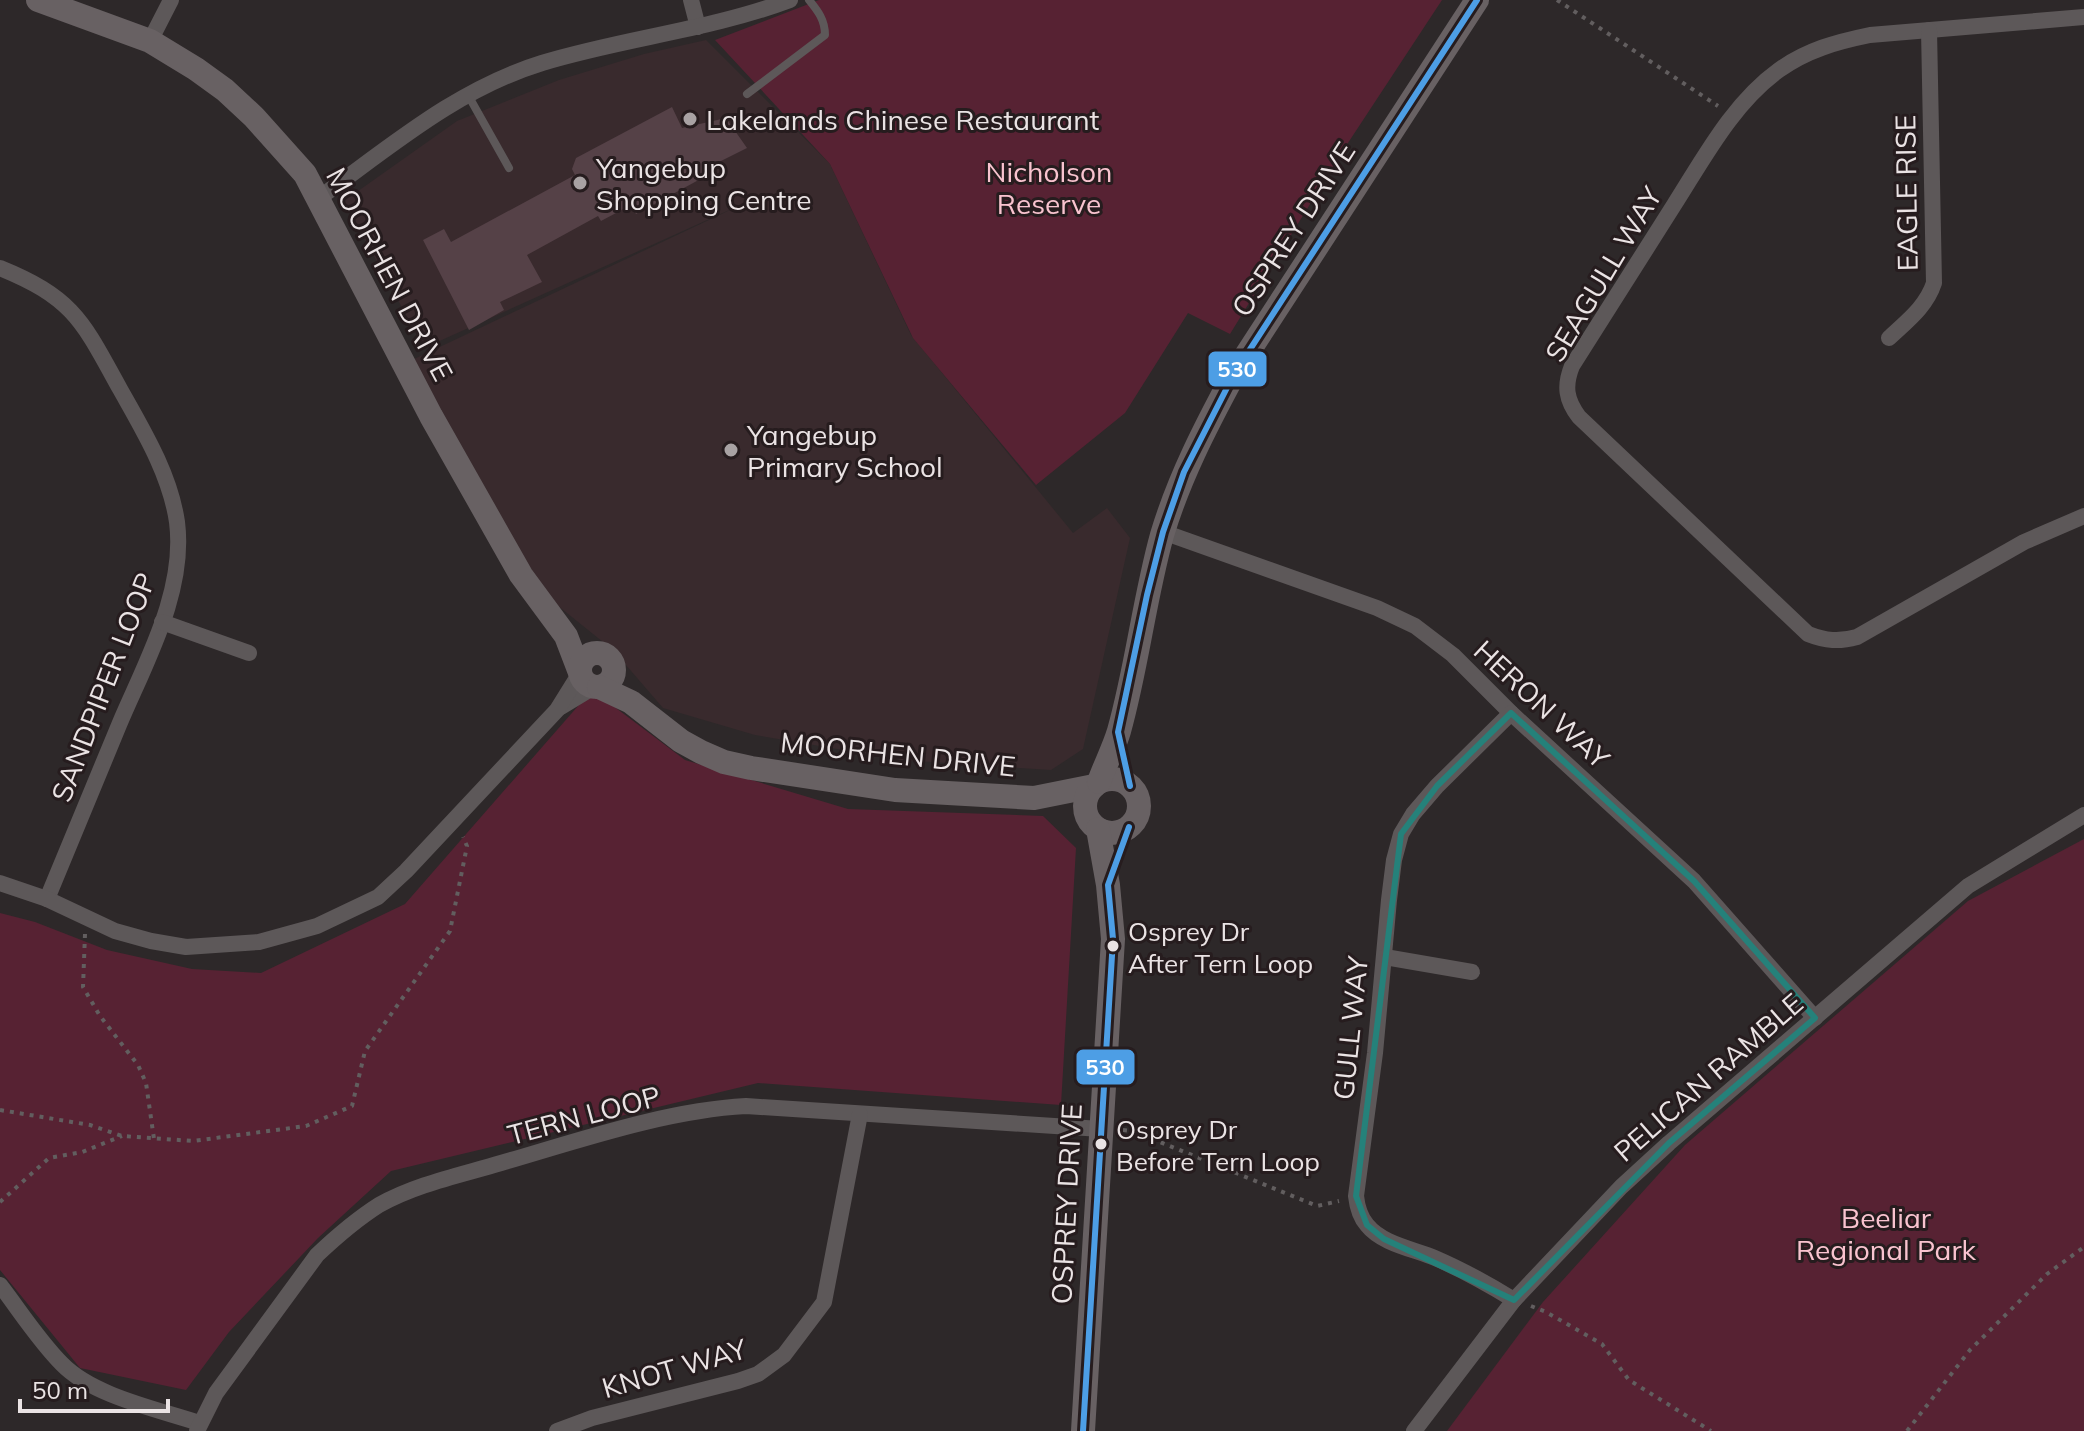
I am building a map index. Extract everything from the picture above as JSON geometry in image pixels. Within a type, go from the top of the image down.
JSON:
[{"type":"street","name":"MOORHEN DRIVE","points":[[38,0],[150,41],[215,83],[254,117],[305,174],[431,416],[539,603],[593,674],[681,741],[724,762],[802,778],[895,790],[1034,798],[1097,784]]},
{"type":"street","points":[[150,41],[171,0]]},
{"type":"street","points":[[691,0],[698,27]]},
{"type":"street","points":[[319,198],[440,110],[468,94],[542,63],[746,16],[790,0]]},
{"type":"street","name":"OSPREY DRIVE","points":[[1097,784],[1118,732],[1147,595],[1163,532],[1184,472],[1234,374],[1477,0]]},
{"type":"street","name":"SEAGULL WAY","points":[[2084,17],[1870,35],[1835,42],[1805,54],[1754,91],[1731,119],[1572,366],[1567,379],[1567,394],[1579,417],[1808,634],[1824,640],[1840,641],[1857,637],[2024,542],[2084,516]]},
{"type":"street","name":"EAGLE RISE","points":[[1889,338],[1921,308],[1934,283],[1929,30]]},
{"type":"street","name":"SANDPIPER LOOP","points":[[0,268],[31,280],[62,301],[86,326],[146,434],[167,482],[177,525],[176,572],[162,622],[47,899]]},
{"type":"street","name":"HERON WAY","points":[[1163,532],[1377,608],[1415,626],[1453,655],[1511,713],[1694,881],[1815,1018]]},
{"type":"street","points":[[162,622],[249,653]]},
{"type":"street","points":[[0,883],[151,941],[186,947],[259,942],[331,920],[378,897],[593,674]]},
{"type":"street","name":"GULL WAY","points":[[1356,1196],[1394,860],[1401,834],[1437,786],[1511,713]]},
{"type":"street","name":"OSPREY DRIVE","points":[[1118,732],[1130,786]]},
{"type":"street","points":[[1115,779],[1130,786],[1139,799],[1139,807],[1138,815],[1129,827],[1114,833],[1094,824],[1086,802],[1097,784],[1115,779]]},
{"type":"street","name":"MOORHEN DRIVE","points":[[1034,798],[1094,824]]},
{"type":"street","name":"PELICAN RAMBLE","points":[[1414,1431],[1514,1300],[1621,1187],[1968,886],[2084,815]]},
{"type":"street","name":"OSPREY DRIVE","points":[[1083,1431],[1113,939],[1108,885],[1094,824]]},
{"type":"street","name":"OSPREY DRIVE","points":[[1108,885],[1129,827]]},
{"type":"street","points":[[1385,957],[1472,972]]},
{"type":"street","name":"TERN LOOP","points":[[198,1427],[224,1381],[317,1255],[357,1221],[412,1190],[616,1130],[726,1107],[1101,1129]]},
{"type":"street","name":"KNOT WAY","points":[[557,1431],[592,1418],[738,1381],[758,1374],[784,1355],[824,1302],[860,1114]]},
{"type":"street","points":[[1356,1196],[1367,1225],[1384,1239],[1435,1258],[1514,1300]]},
{"type":"street","points":[[0,1285],[61,1364],[79,1378],[198,1427]]},
{"type":"lane","points":[[747,94],[825,35],[821,15],[809,0]]},
{"type":"lane","points":[[468,94],[509,168]]},
{"type":"path","points":[[1557,0],[1720,107],[1731,119]]},
{"type":"path","points":[[0,1110],[90,1125],[122,1136],[193,1141],[306,1126],[352,1106],[365,1051],[450,931],[467,846],[449,825]]},
{"type":"path","points":[[85,918],[83,987],[100,1016],[138,1065],[146,1083],[154,1139]]},
{"type":"path","points":[[1101,1129],[1133,1131],[1317,1206],[1356,1196]]},
{"type":"path","points":[[0,1202],[49,1158],[82,1152],[122,1136]]},
{"type":"path","points":[[1907,1431],[1970,1350],[2047,1274],[2084,1247]]},
{"type":"path","points":[[1514,1300],[1546,1312],[1602,1344],[1629,1380],[1711,1431]]},
{"type":"highlighted area","points":[[1511,713],[1694,881],[1815,1018],[1669,1143],[1514,1300],[1384,1239],[1367,1225],[1356,1196],[1401,834],[1437,786]]},
{"type":"shaded area","name":"Yangebup Primary School","points":[[706,40],[830,164],[911,335],[1073,533],[1107,508],[1130,538],[1083,749],[1051,770],[902,760],[755,735],[663,708],[613,650],[552,601],[507,540],[410,361],[747,202],[424,348],[344,201],[457,121],[559,80],[644,54]]},
{"type":"green space","name":"Nicholson Reserve","points":[[819,0],[1442,0],[1344,149],[1230,334],[1188,313],[1125,413],[1036,485],[913,338],[830,164],[715,40]]},
{"type":"green space","points":[[592,690],[685,760],[848,809],[1043,816],[1076,848],[1061,1105],[758,1083],[391,1171],[318,1238],[229,1332],[186,1390],[80,1368],[0,1270],[0,913],[35,922],[107,950],[192,969],[261,973],[405,904]]},
{"type":"green space","name":"Beeliar Regional Park","points":[[2084,839],[2084,1431],[1447,1431],[1543,1302],[1685,1145],[1968,901]]},
{"type":"building","points":[[672,107],[682,128],[726,118],[747,148],[703,170],[706,176],[636,214],[631,205],[601,221],[598,216],[527,255],[542,282],[500,302],[504,310],[469,330],[423,240],[444,229],[451,242],[575,175],[572,169],[576,158]]},
{"type":"transit line","name":"530","points":[[1130,786],[1118,732],[1147,595],[1163,532],[1184,472],[1234,374],[1477,0]]},
{"type":"transit line","name":"530","points":[[1083,1431],[1113,939],[1108,885],[1129,827]]},
{"type":"place","name":"Lakelands Chinese Restaurant","points":[[690,119]]},
{"type":"place","name":"Yangebup Shopping Centre","points":[[580,183]]},
{"type":"place","name":"Yangebup Primary School","points":[[731,450]]},
{"type":"place","name":"Osprey Dr After Tern Loop","points":[[1113,946]]},
{"type":"place","name":"Osprey Dr Before Tern Loop","points":[[1101,1144]]}]
